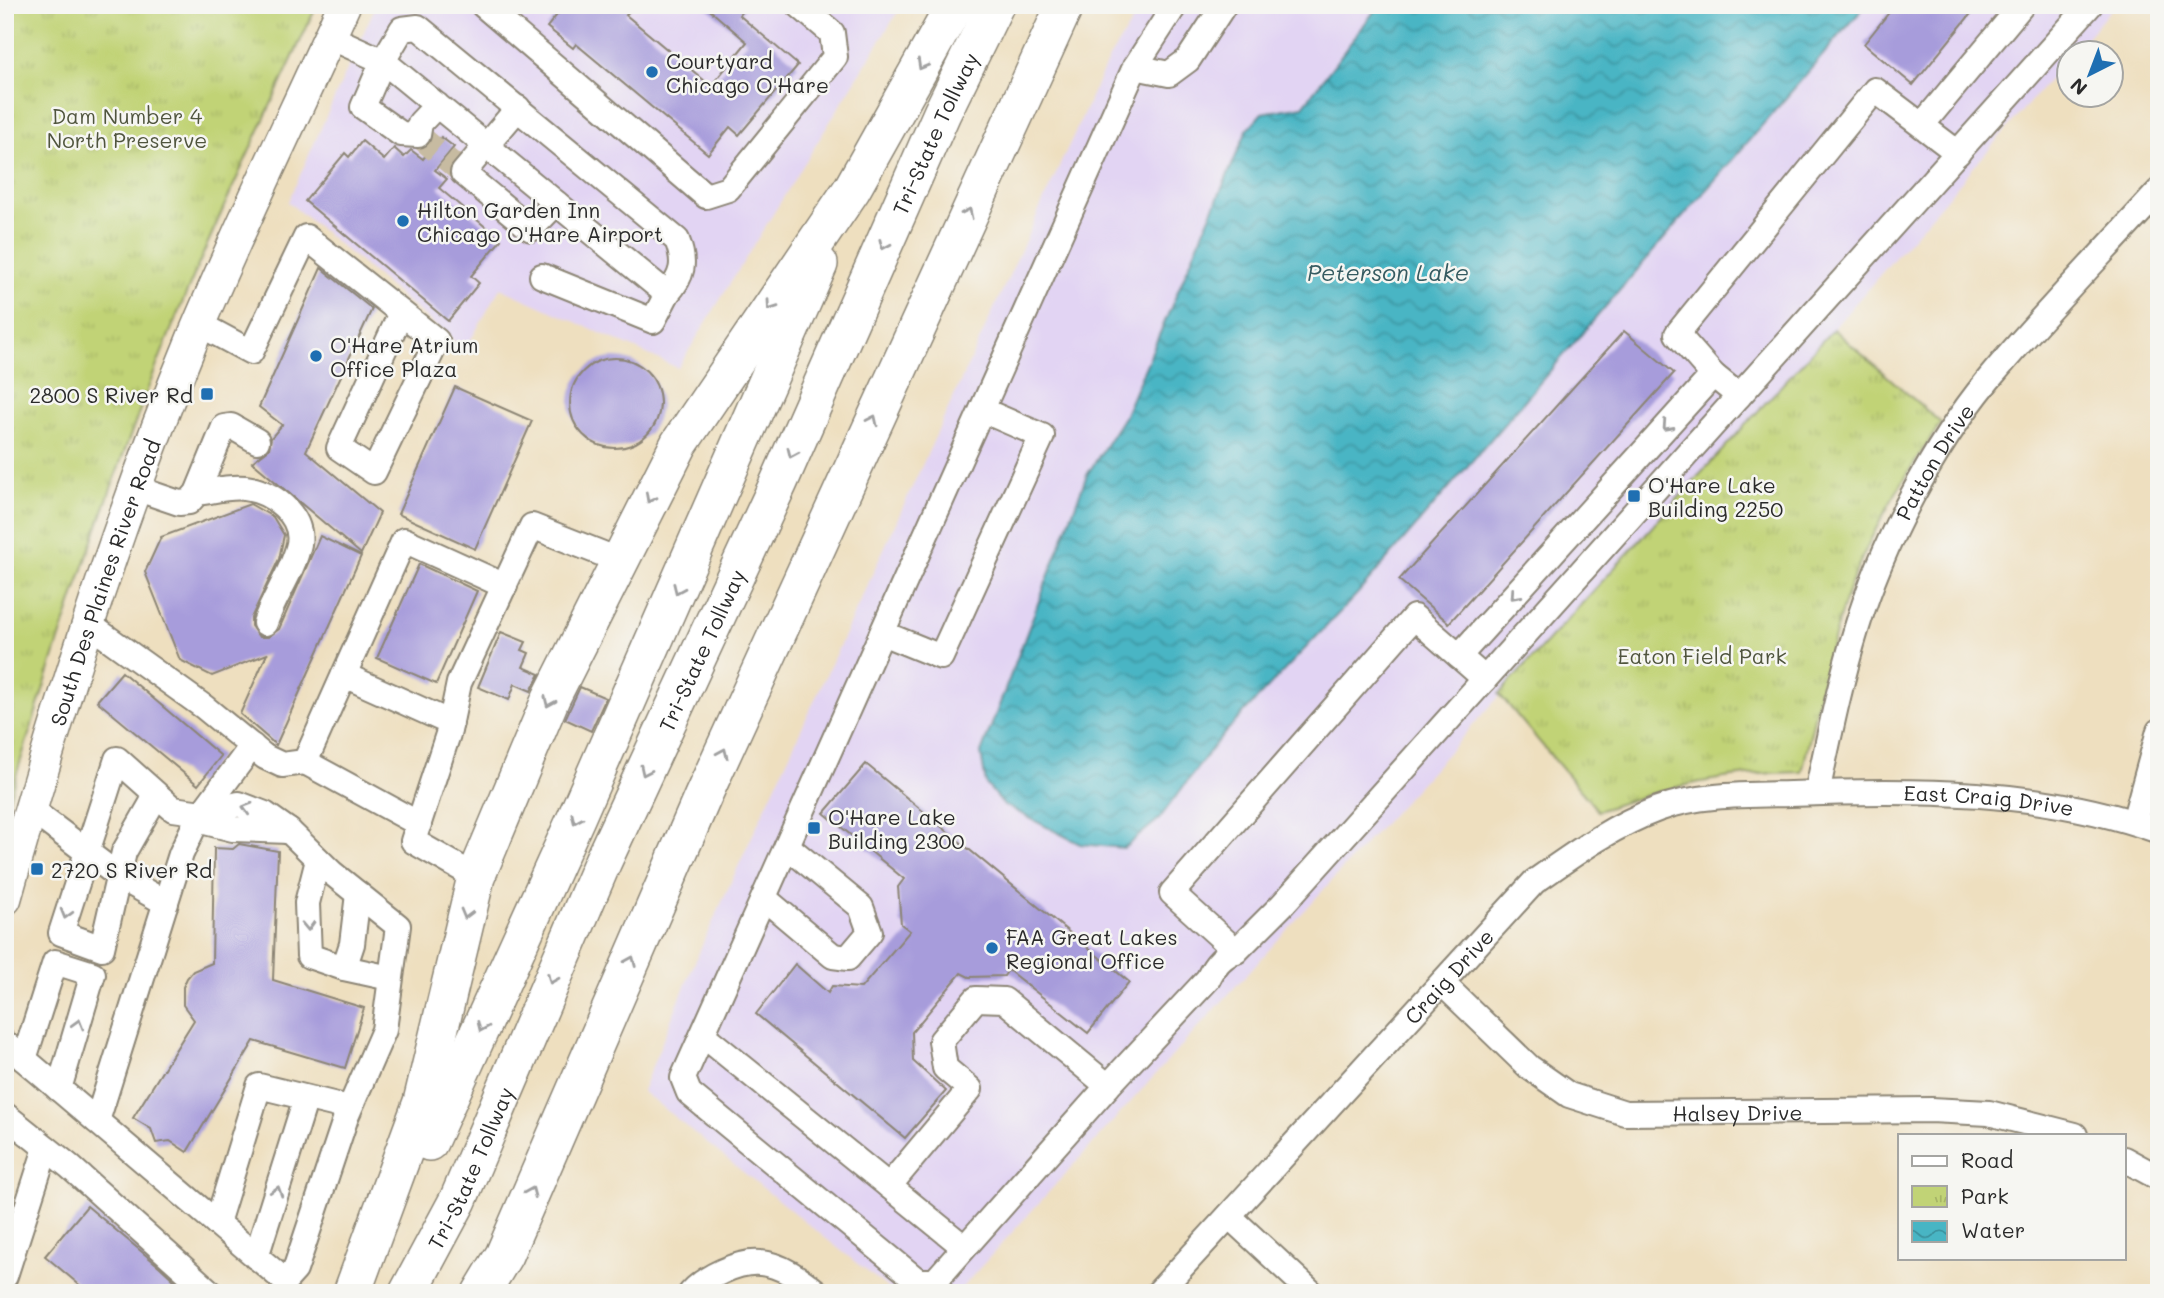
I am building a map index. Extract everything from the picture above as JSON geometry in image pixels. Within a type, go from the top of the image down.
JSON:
[{"type":"highway","points":[[354,1293],[422,1102],[476,877],[551,698],[618,560],[686,432],[852,190],[955,5]]},
{"type":"highway","name":"Tri-State Tollway","points":[[408,1293],[458,1200],[603,861],[779,482],[942,113],[995,5]]},
{"type":"highway","points":[[491,1293],[504,1255],[703,796],[1065,5]]},
{"type":"highway","points":[[354,1293],[380,1251],[571,830],[852,190]]},
{"type":"highway","points":[[481,1293],[504,1255]]},
{"type":"main road","name":"South Des Plaines River Road","points":[[5,899],[87,623],[135,488],[199,324],[344,5]]},
{"type":"street","points":[[483,5],[706,196],[728,189],[835,57],[832,33],[799,5]]},
{"type":"street","points":[[1175,5],[1135,66],[683,1078],[689,1093],[918,1281],[935,1281],[1108,1086],[1208,979],[1221,978],[1235,962],[1236,951],[1485,679],[2090,5]]},
{"type":"street","points":[[1135,66],[1169,74],[1188,60],[1224,5]]},
{"type":"street","points":[[1922,125],[2022,5]]},
{"type":"street","points":[[437,105],[420,123],[418,135],[401,134],[363,107],[383,61],[402,29],[418,27],[677,240],[684,256],[681,279],[667,294],[653,321],[542,276]]},
{"type":"street","points":[[330,37],[383,61],[667,294]]},
{"type":"street","points":[[1739,396],[1713,375],[1677,334],[1875,90],[1958,153]]},
{"type":"street","points":[[517,108],[463,173],[531,229],[556,203]]},
{"type":"street","name":"Patton Drive","points":[[1817,793],[1835,705],[1857,625],[1890,545],[1934,458],[1987,381],[2159,191]]},
{"type":"street","points":[[199,324],[251,352],[306,237],[437,341],[374,472],[340,448],[401,313]]},
{"type":"street","points":[[1459,656],[1713,375]]},
{"type":"street","points":[[882,633],[941,657],[1042,436],[982,410]]},
{"type":"street","points":[[135,488],[185,504],[197,493],[224,427],[231,426],[257,441]]},
{"type":"street","points":[[197,493],[247,488],[284,506],[296,522],[300,536],[297,552],[265,623]]},
{"type":"street","points":[[476,877],[413,841],[451,723],[459,683],[532,526],[618,560]]},
{"type":"street","points":[[306,762],[404,540],[505,586]]},
{"type":"street","points":[[1557,548],[1582,571]]},
{"type":"street","points":[[1236,951],[1172,893],[1413,617],[1485,679]]},
{"type":"street","points":[[87,623],[204,707],[252,746],[282,765],[306,762],[419,824]]},
{"type":"street","points":[[344,675],[451,723]]},
{"type":"street","points":[[2134,822],[2159,731]]},
{"type":"street","points":[[97,1121],[181,854],[199,817],[252,746]]},
{"type":"street","points":[[5,1043],[285,1281],[296,1270],[349,1108],[384,1030],[397,926],[318,860],[289,831],[233,830],[173,809],[117,759],[85,849],[61,933],[102,948],[124,852],[156,796]]},
{"type":"street","name":"East Craig Drive","points":[[1817,793],[1988,794],[2134,822],[2159,831]]},
{"type":"street","name":"Craig Drive","points":[[1158,1293],[1534,882],[1602,834],[1659,809],[1720,796],[1817,793]]},
{"type":"street","points":[[30,809],[120,877],[166,903]]},
{"type":"street","points":[[764,898],[833,956],[848,958],[870,932],[861,907],[787,846]]},
{"type":"street","points":[[318,860],[307,903],[309,956],[344,968],[390,978]]},
{"type":"street","points":[[344,968],[352,944],[358,894]]},
{"type":"street","points":[[24,1059],[55,962],[93,974],[59,1090]]},
{"type":"street","name":"Halsey Drive","points":[[1442,983],[1529,1067],[1569,1096],[1625,1113],[1931,1110],[1989,1114],[2071,1134]]},
{"type":"street","points":[[889,1186],[970,1089],[945,1068],[941,1041],[976,999],[1004,1000],[1108,1086]]},
{"type":"street","points":[[703,1035],[964,1247]]},
{"type":"street","points":[[217,1223],[259,1086],[349,1108]]},
{"type":"street","points":[[256,1256],[306,1098]]},
{"type":"street","points":[[5,1115],[211,1293]]},
{"type":"street","points":[[5,1276],[46,1148]]},
{"type":"street","points":[[2126,1160],[2159,1178]]},
{"type":"street","points":[[1230,1216],[1312,1293]]},
{"type":"street","points":[[691,1293],[726,1270],[759,1262],[786,1271],[818,1293]]},
{"type":"shaded area","points":[[376,5],[902,5],[678,368],[500,288],[465,350],[288,202]]},
{"type":"shaded area","points":[[1143,5],[2115,5],[2086,38],[2056,38],[2056,72],[1833,329],[957,1293],[894,1293],[642,1091],[699,952],[1109,58]]},
{"type":"green space","name":"Dam Number 4 North Preserve","points":[[5,5],[317,5],[201,259],[165,345],[80,577],[5,812]]},
{"type":"green space","name":"Eaton Field Park","points":[[1833,329],[1941,423],[1883,516],[1849,590],[1829,655],[1802,772],[1748,775],[1698,782],[1649,794],[1598,811],[1499,694]]},
{"type":"water","name":"Peterson Lake","points":[[1379,5],[1866,5],[1358,593],[1219,739],[1159,819],[1124,848],[1080,844],[1004,805],[986,784],[981,753],[1087,475],[1124,417],[1247,130],[1262,113],[1303,106]]},
{"type":"building","name":"Courtyard Chicago O'Hare","points":[[565,5],[634,5],[626,15],[711,86],[747,42],[704,5],[747,5],[739,15],[798,65],[739,135],[730,127],[708,154],[576,44],[573,48],[547,27]]},
{"type":"building","points":[[1895,5],[1978,5],[1913,85],[1864,44]]},
{"type":"building","name":"Hilton Garden Inn Chicago O'Hare Airport","points":[[441,137],[454,147],[435,170],[447,179],[439,188],[501,240],[471,276],[479,283],[448,321],[305,201],[345,153],[349,157],[362,141],[384,160],[394,148],[404,157],[411,150],[423,159]]},
{"type":"building","name":"O'Hare Atrium Office Plaza","points":[[321,268],[372,309],[306,451],[380,513],[361,554],[252,462],[269,449],[271,438],[282,425],[259,407]]},
{"type":"building","points":[[1624,331],[1674,373],[1449,623],[1399,580]]},
{"type":"building","points":[[606,358],[624,358],[640,365],[653,378],[660,394],[660,412],[653,428],[640,441],[624,448],[606,448],[590,441],[577,428],[570,412],[570,394],[577,378],[590,365]]},
{"type":"building","points":[[455,387],[532,421],[475,549],[398,514]]},
{"type":"building","points":[[250,504],[273,517],[284,535],[279,559],[251,618],[251,626],[259,637],[268,637],[279,629],[320,536],[361,556],[276,745],[240,714],[267,654],[212,676],[180,660],[145,572],[161,537]]},
{"type":"building","points":[[419,564],[477,591],[436,684],[377,658]]},
{"type":"building","points":[[501,632],[526,642],[522,650],[529,653],[523,667],[540,674],[531,691],[515,684],[509,700],[478,687]]},
{"type":"building","points":[[122,672],[221,756],[198,785],[97,701]]},
{"type":"building","points":[[580,687],[606,698],[591,731],[565,719]]},
{"type":"building","name":"FAA Great Lakes Regional Office","points":[[866,764],[1129,982],[1088,1033],[1008,970],[1004,976],[969,977],[961,973],[912,1032],[913,1061],[946,1091],[905,1138],[756,1014],[795,964],[828,993],[832,986],[861,988],[910,931],[901,924],[898,887],[904,879],[824,813]]},
{"type":"building","points":[[239,844],[278,851],[273,980],[364,1008],[345,1068],[254,1041],[187,1152],[170,1141],[156,1143],[151,1129],[133,1118],[194,1020],[183,1005],[183,987],[187,978],[193,971],[212,963],[214,848],[233,849]]},
{"type":"building","points":[[87,1206],[188,1293],[89,1293],[45,1256]]},
{"type":"tunnel","points":[[418,135],[463,173]]},
{"type":"place","name":"Courtyard Chicago O'Hare","points":[[652,72]]},
{"type":"place","name":"Hilton Garden Inn Chicago O'Hare Airport","points":[[403,221]]},
{"type":"place","name":"O'Hare Atrium Office Plaza","points":[[316,356]]},
{"type":"place","name":"2800 S River Rd","points":[[207,394]]},
{"type":"place","name":"O'Hare Lake Building 2250","points":[[1634,496]]},
{"type":"place","name":"O'Hare Lake Building 2300","points":[[814,828]]},
{"type":"place","name":"2720 S River Rd","points":[[37,869]]},
{"type":"place","name":"FAA Great Lakes Regional Office","points":[[992,948]]}]
